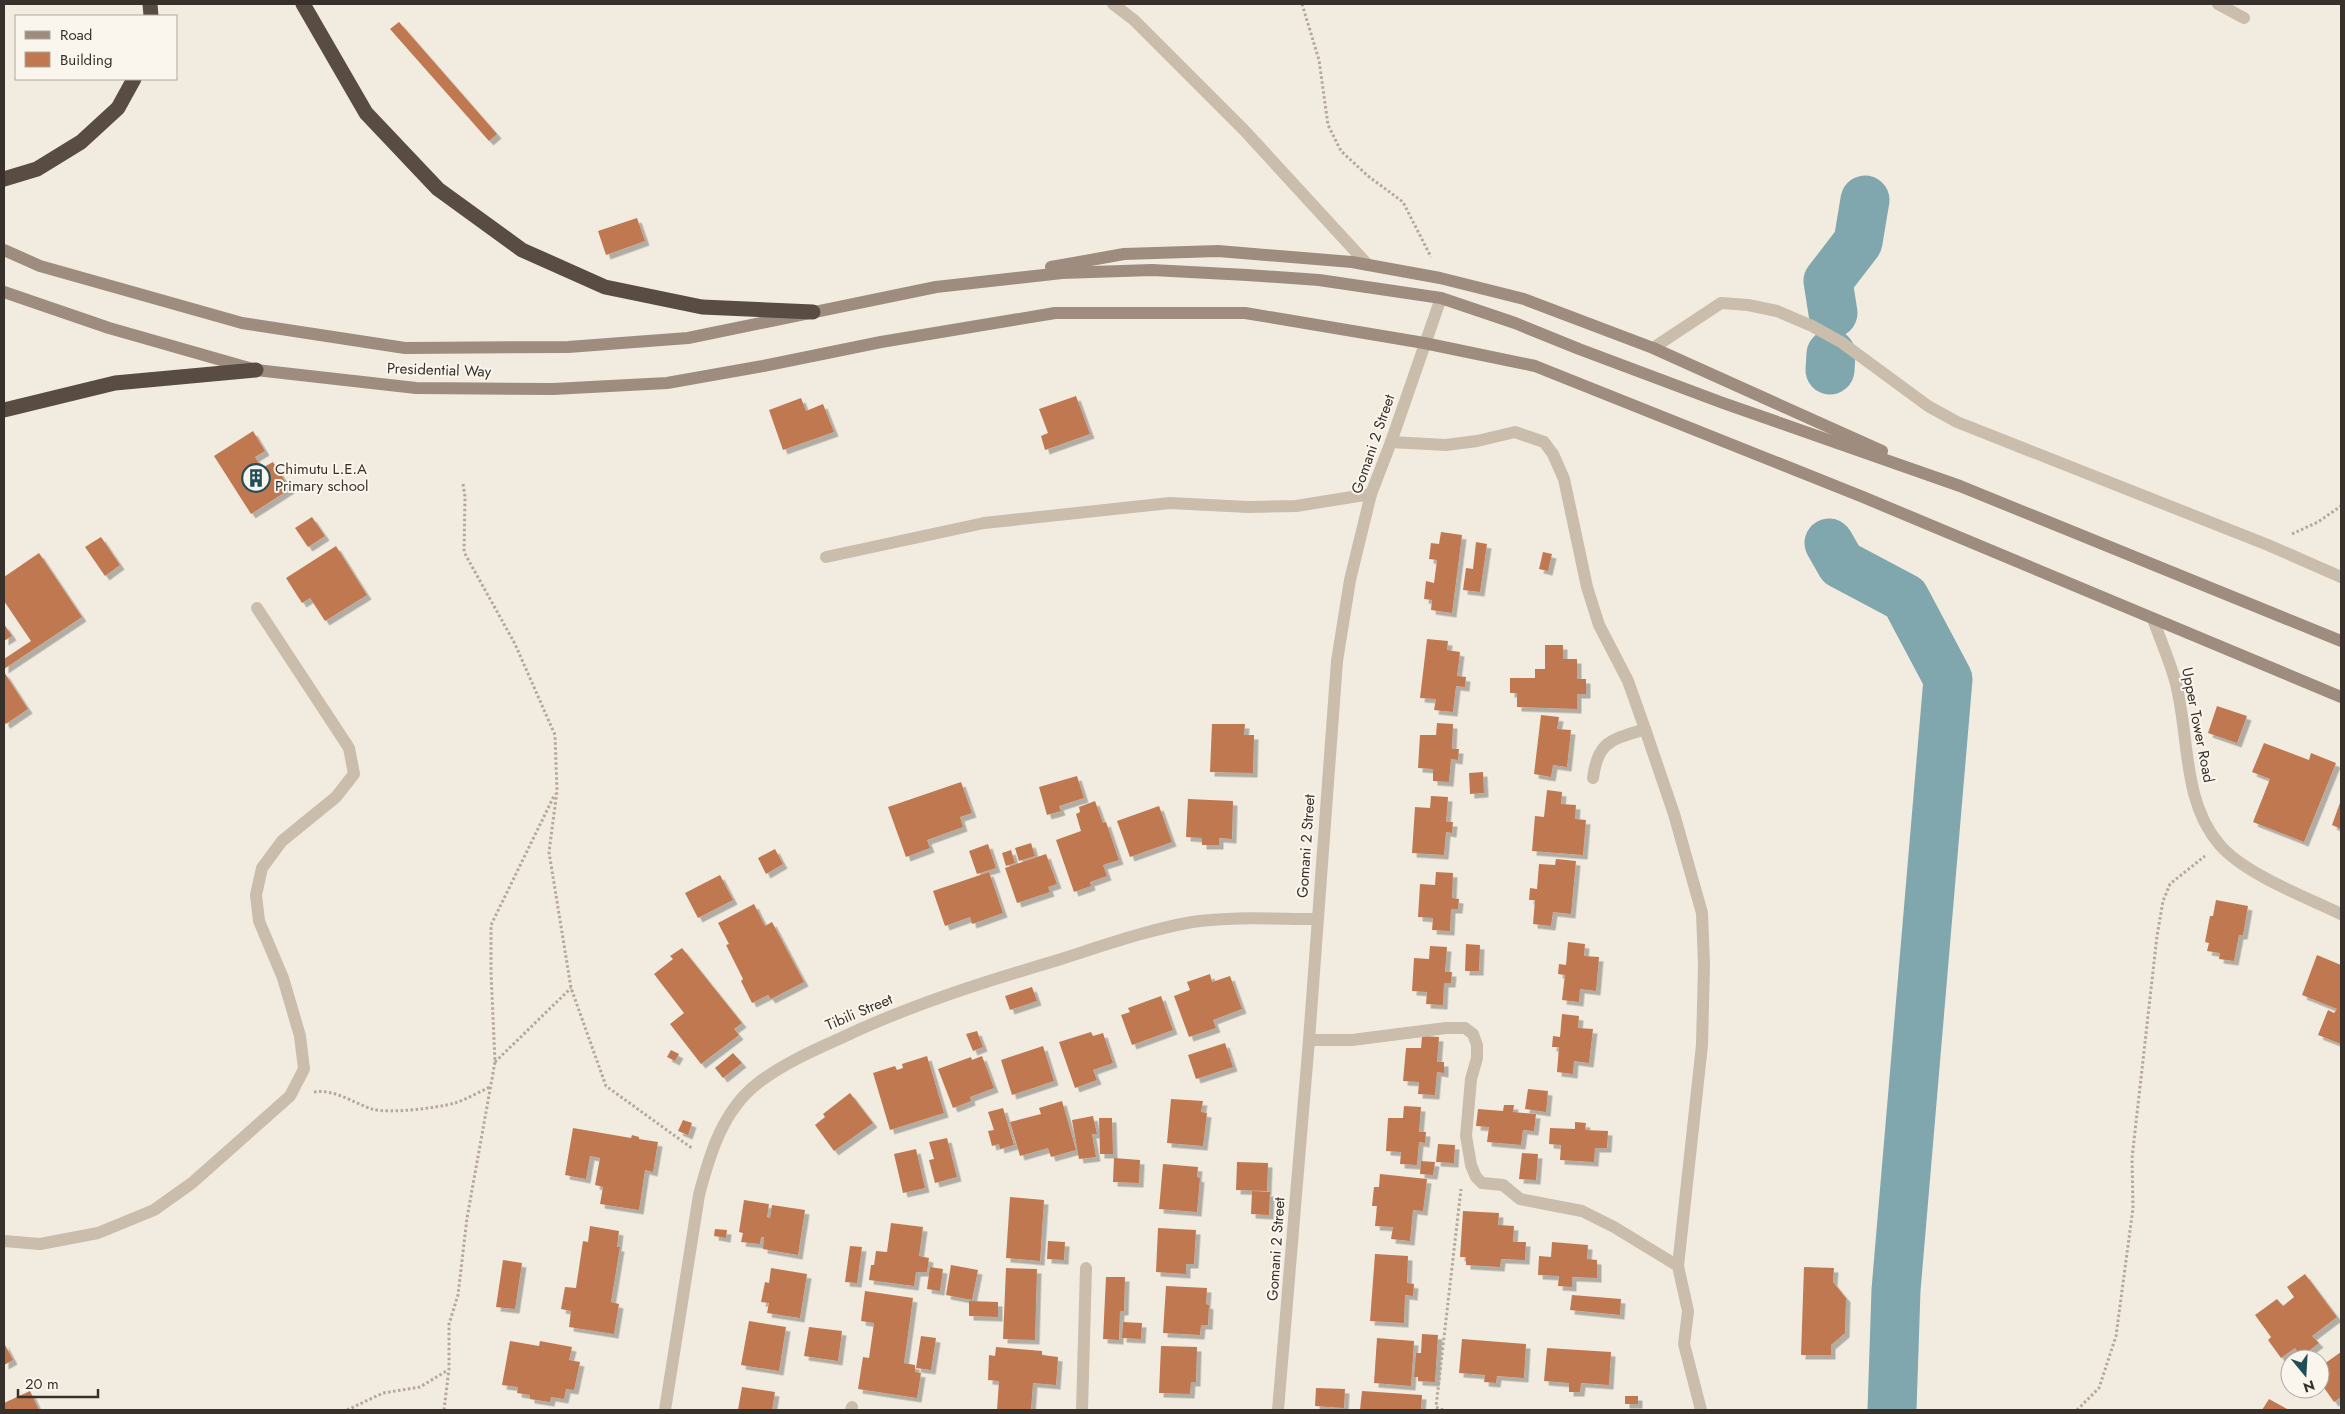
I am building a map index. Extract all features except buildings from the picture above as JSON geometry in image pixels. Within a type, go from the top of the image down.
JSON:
[{"type":"highway","points":[[303,4],[366,113],[438,189],[522,250],[615,289],[702,307],[813,312]]},
{"type":"highway","points":[[4,179],[37,170],[82,142],[118,108],[133,80]]},
{"type":"highway","points":[[4,410],[115,383],[256,370]]},
{"type":"main road","points":[[4,250],[40,266],[242,323],[405,348],[568,347],[688,338],[936,287],[1124,254],[1218,251],[1368,265],[1440,278],[1524,298],[1653,348],[1960,486],[2341,641]]},
{"type":"main road","points":[[936,287],[1062,273],[1152,270],[1319,280],[1441,298],[1515,323],[1723,403],[1960,486]]},
{"type":"main road","name":"Presidential Way","points":[[4,292],[109,328],[256,370],[416,388],[553,389],[667,383],[764,366],[881,342],[1055,313],[1245,313],[1424,343],[1535,366],[1854,493],[2341,697]]},
{"type":"street","points":[[1114,4],[1134,20],[1244,130],[1368,265]]},
{"type":"street","points":[[2218,4],[2244,18]]},
{"type":"street","name":"Gomani 2 Street","points":[[1278,1410],[1309,1040],[1336,661],[1350,580],[1371,494],[1441,298]]},
{"type":"street","points":[[1653,348],[1721,303],[1748,305],[1777,311],[1812,326],[1842,342],[1928,406],[1957,422],[2268,545],[2341,577]]},
{"type":"street","points":[[1391,442],[1446,445],[1477,441],[1515,432],[1544,442],[1553,454],[1564,479],[1588,586],[1599,625],[1628,681],[1674,814],[1702,912],[1704,965],[1702,1045],[1678,1266],[1688,1311],[1684,1344],[1701,1410]]},
{"type":"street","points":[[826,557],[994,522],[1170,503],[1248,507],[1296,506],[1371,494]]},
{"type":"street","points":[[4,1241],[40,1244],[98,1233],[154,1210],[192,1183],[290,1096],[304,1069],[300,1036],[283,978],[259,921],[256,895],[262,868],[282,841],[336,797],[354,774],[349,748],[258,608]]},
{"type":"street","name":"Upper Tower Road","points":[[2153,618],[2175,680],[2187,764],[2197,802],[2208,828],[2220,845],[2257,872],[2341,914]]},
{"type":"street","points":[[1593,778],[1602,746],[1645,729]]},
{"type":"street","name":"Tibili Street","points":[[665,1410],[699,1194],[708,1160],[718,1134],[732,1110],[757,1084],[801,1056],[882,1018],[1002,976],[1142,934],[1193,922],[1236,918],[1317,919]]},
{"type":"street","points":[[1309,1040],[1352,1040],[1446,1028],[1465,1028],[1473,1034],[1478,1045],[1478,1058],[1471,1079],[1466,1136],[1471,1165],[1476,1177],[1482,1183],[1503,1185],[1520,1199],[1582,1211],[1614,1227],[1678,1266]]},
{"type":"street","points":[[1082,1410],[1085,1379],[1086,1268]]},
{"type":"path","points":[[1302,4],[1319,60],[1328,125],[1341,150],[1368,176],[1403,202],[1423,239],[1440,278]]},
{"type":"path","points":[[463,484],[464,552],[515,644],[555,735],[557,791],[549,852],[572,988],[606,1086],[708,1160]]},
{"type":"path","points":[[2268,545],[2318,522],[2341,506]]},
{"type":"path","points":[[444,1410],[449,1369],[449,1324],[458,1295],[467,1218],[495,1062],[491,925],[557,791]]},
{"type":"path","points":[[2077,1410],[2099,1388],[2116,1336],[2133,1208],[2132,1158],[2157,936],[2163,901],[2170,884],[2220,845]]},
{"type":"path","points":[[495,1062],[572,988]]},
{"type":"path","points":[[290,1096],[322,1091],[348,1098],[373,1110],[401,1111],[456,1103],[491,1087]]},
{"type":"path","points":[[1443,1410],[1436,1407],[1461,1186]]},
{"type":"path","points":[[347,1410],[383,1393],[420,1387],[449,1369]]},
{"type":"waterway","points":[[1833,313],[1828,281],[1858,242],[1865,200]]},
{"type":"waterway","points":[[1830,370],[1831,354]]},
{"type":"waterway","points":[[1829,543],[1841,564],[1905,598],[1948,679],[1896,1290],[1892,1410]]},
{"type":"place","name":"Chimutu L.E.A Primary school","points":[[256,478]]}]
